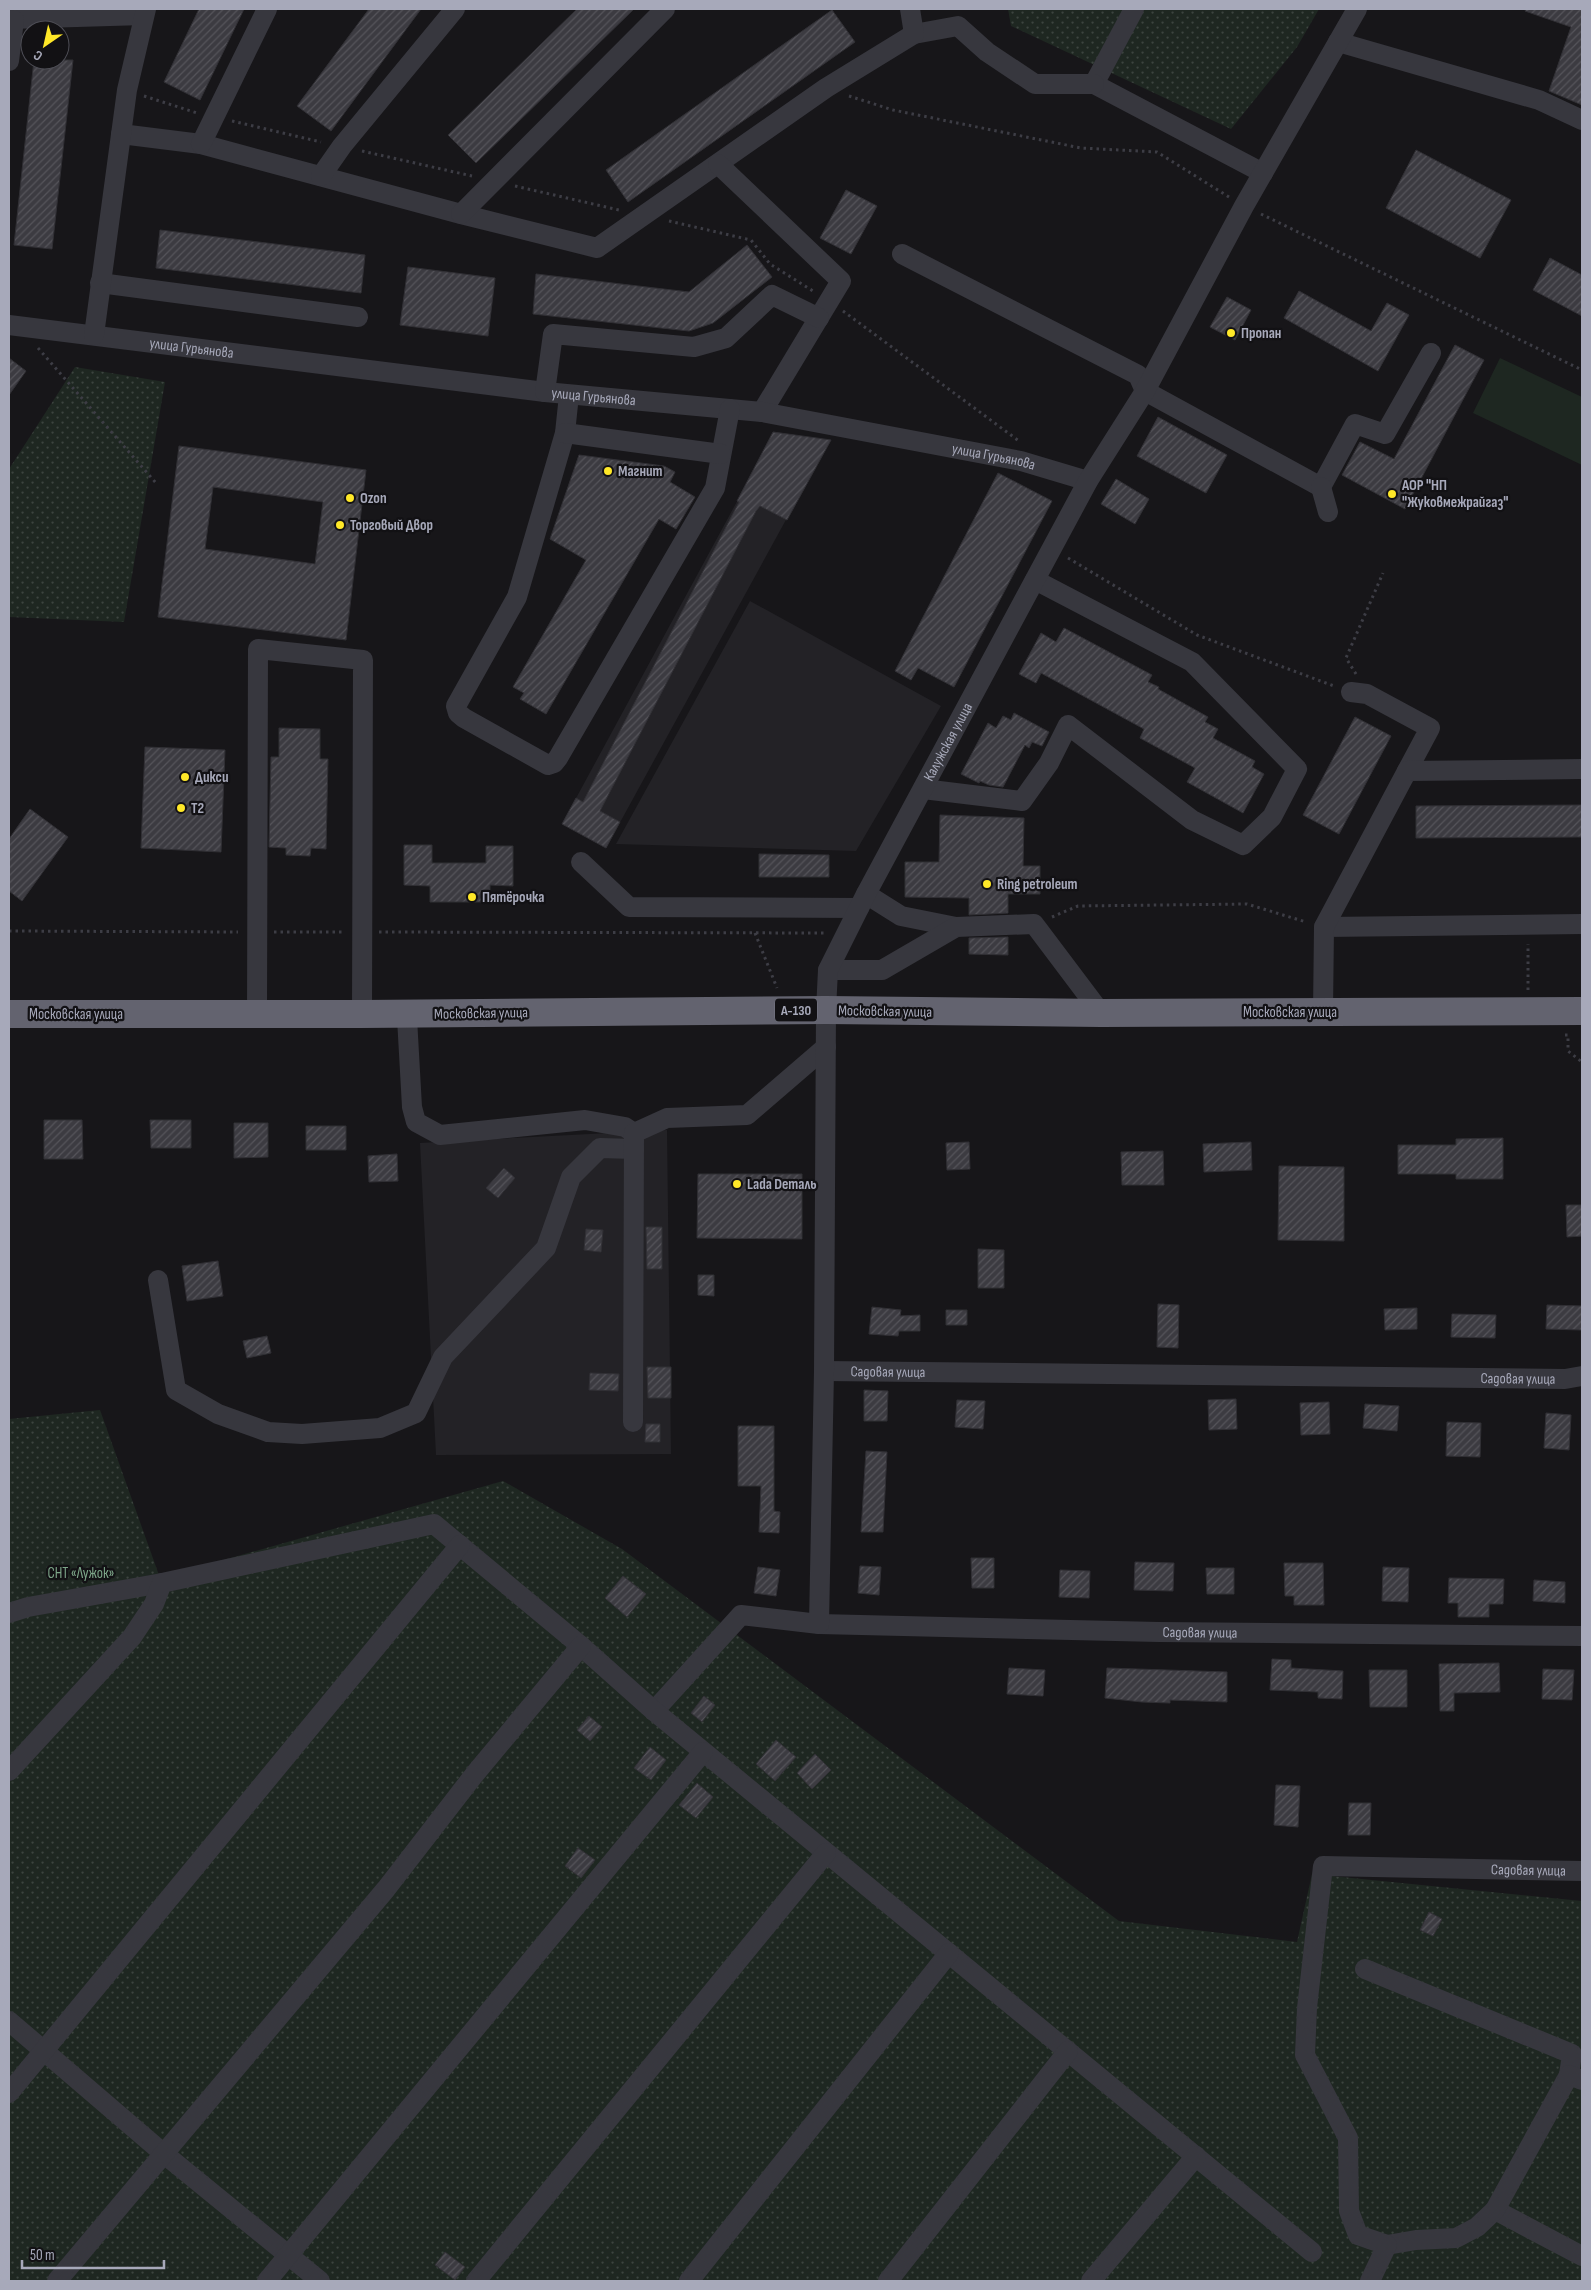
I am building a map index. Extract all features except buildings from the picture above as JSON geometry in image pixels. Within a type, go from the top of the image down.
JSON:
[{"type":"highway","name":"Московская улица","points":[[9,1014],[362,1014],[826,1010],[1101,1013],[1582,1011]]},
{"type":"street","points":[[201,144],[267,9]]},
{"type":"street","points":[[321,176],[342,146],[455,9]]},
{"type":"street","points":[[461,214],[665,9]]},
{"type":"street","points":[[910,9],[914,34]]},
{"type":"street","points":[[1094,84],[1134,9]]},
{"type":"street","name":"Калужская улица","points":[[819,1624],[824,1371],[826,1010],[828,970],[1088,481],[1145,392],[1244,206],[1356,9]]},
{"type":"street","points":[[9,62],[11,19],[145,12],[127,90],[94,336]]},
{"type":"street","points":[[121,134],[201,144],[461,214],[597,248],[826,88],[914,34],[958,26],[987,52],[1035,84],[1094,84],[1263,173]]},
{"type":"street","points":[[1338,42],[1539,100],[1582,120]]},
{"type":"street","points":[[718,164],[841,282],[762,412]]},
{"type":"street","points":[[902,254],[1138,375],[1145,392],[1310,486],[1328,512]]},
{"type":"street","points":[[100,283],[358,317]]},
{"type":"street","points":[[545,392],[553,334],[694,347],[726,338],[772,295],[819,318]]},
{"type":"street","name":"улица Гурьянова","points":[[13,325],[569,395],[762,412],[1021,461],[1088,481]]},
{"type":"street","points":[[1310,486],[1354,424],[1385,434],[1431,353]]},
{"type":"street","points":[[569,395],[565,433],[517,597],[456,706],[458,713],[464,718],[548,765],[554,763],[558,758],[715,488],[730,409]]},
{"type":"street","points":[[565,433],[721,454]]},
{"type":"street","points":[[923,789],[1022,801],[1049,764],[1068,725],[1192,820],[1243,845],[1272,817],[1297,769],[1192,662],[1035,580]]},
{"type":"street","points":[[257,1014],[258,648],[363,660],[362,1014]]},
{"type":"street","points":[[1323,1011],[1324,928],[1430,728],[1359,693]]},
{"type":"street","points":[[1407,771],[1582,769]]},
{"type":"street","points":[[581,862],[629,907],[863,901],[901,916],[956,927],[1034,924],[1101,1013]]},
{"type":"street","points":[[1324,928],[1582,924]]},
{"type":"street","points":[[828,970],[882,970],[956,927]]},
{"type":"street","points":[[407,1018],[412,1107],[416,1122],[440,1134],[585,1120],[625,1126],[634,1141],[633,1422]]},
{"type":"street","points":[[158,1280],[176,1390],[218,1414],[268,1432],[302,1434],[380,1428],[416,1413],[443,1357],[546,1248],[571,1177],[600,1148],[634,1141],[667,1118],[747,1115],[826,1047]]},
{"type":"street","name":"Садовая улица","points":[[824,1371],[1545,1378],[1582,1376]]},
{"type":"street","points":[[9,1613],[28,1607],[162,1583],[434,1524],[581,1646],[703,1752],[1312,2252]]},
{"type":"street","points":[[9,2094],[43,2050],[460,1545]]},
{"type":"street","points":[[9,1771],[132,1637],[154,1604],[162,1583]]},
{"type":"street","name":"Садовая улица","points":[[654,1711],[741,1615],[819,1624],[1159,1632],[1582,1636]]},
{"type":"street","points":[[57,2281],[386,1889],[474,1775],[581,1646]]},
{"type":"street","points":[[267,2281],[703,1752]]},
{"type":"street","points":[[476,2281],[826,1853]]},
{"type":"street","name":"Садовая улица","points":[[1387,2245],[1358,2235],[1349,2211],[1348,2138],[1305,2055],[1307,2008],[1323,1866],[1582,1871]]},
{"type":"street","points":[[689,2281],[948,1953]]},
{"type":"street","points":[[1365,1969],[1572,2054],[1576,2078],[1494,2210],[1477,2227],[1456,2238],[1416,2240],[1387,2245],[1370,2281]]},
{"type":"street","points":[[9,2021],[163,2153],[320,2281]]},
{"type":"street","points":[[888,2281],[1068,2052]]},
{"type":"street","points":[[1091,2281],[1196,2156]]},
{"type":"street","points":[[1494,2210],[1582,2256]]},
{"type":"path","points":[[826,88],[893,110],[1081,148],[1157,152],[1244,206],[1582,370]]},
{"type":"path","points":[[13,325],[156,484]]},
{"type":"path","points":[[1052,548],[1196,635],[1359,693]]},
{"type":"path","points":[[1359,693],[1346,658],[1383,573]]},
{"type":"path","points":[[1034,924],[1078,906],[1246,904],[1324,928]]},
{"type":"path","points":[[9,931],[847,933]]},
{"type":"shaded area","points":[[772,437],[827,445],[606,848],[562,824]]},
{"type":"shaded area","points":[[750,601],[941,706],[856,851],[616,844]]},
{"type":"shaded area","points":[[667,1130],[671,1454],[436,1455],[420,1143]]},
{"type":"green space","points":[[1008,9],[1319,9],[1297,47],[1231,129],[1011,26]]},
{"type":"green space","points":[[1500,358],[1582,397],[1582,465],[1473,413]]},
{"type":"green space","points":[[75,367],[165,382],[124,622],[9,617],[9,469]]},
{"type":"green space","name":"СНТ «Лужок»","points":[[100,1410],[160,1578],[503,1481],[622,1549],[1119,1921],[1297,1942],[1312,1874],[1582,1901],[1582,2281],[9,2281],[9,1419]]},
{"type":"place","name":"Пропан","points":[[1231,333]]},
{"type":"place","name":"Магнит","points":[[608,471]]},
{"type":"place","name":"АОР \"НП \"Жуковмежрайгаз\"","points":[[1392,494]]},
{"type":"place","name":"Ozon","points":[[350,498]]},
{"type":"place","name":"Торговый Двор","points":[[340,525]]},
{"type":"place","name":"Дикси","points":[[185,777]]},
{"type":"place","name":"T2","points":[[181,808]]},
{"type":"place","name":"Ring petroleum","points":[[987,884]]},
{"type":"place","name":"Пятёрочка","points":[[472,897]]},
{"type":"place","name":"Lada Dеталь","points":[[737,1184]]}]
